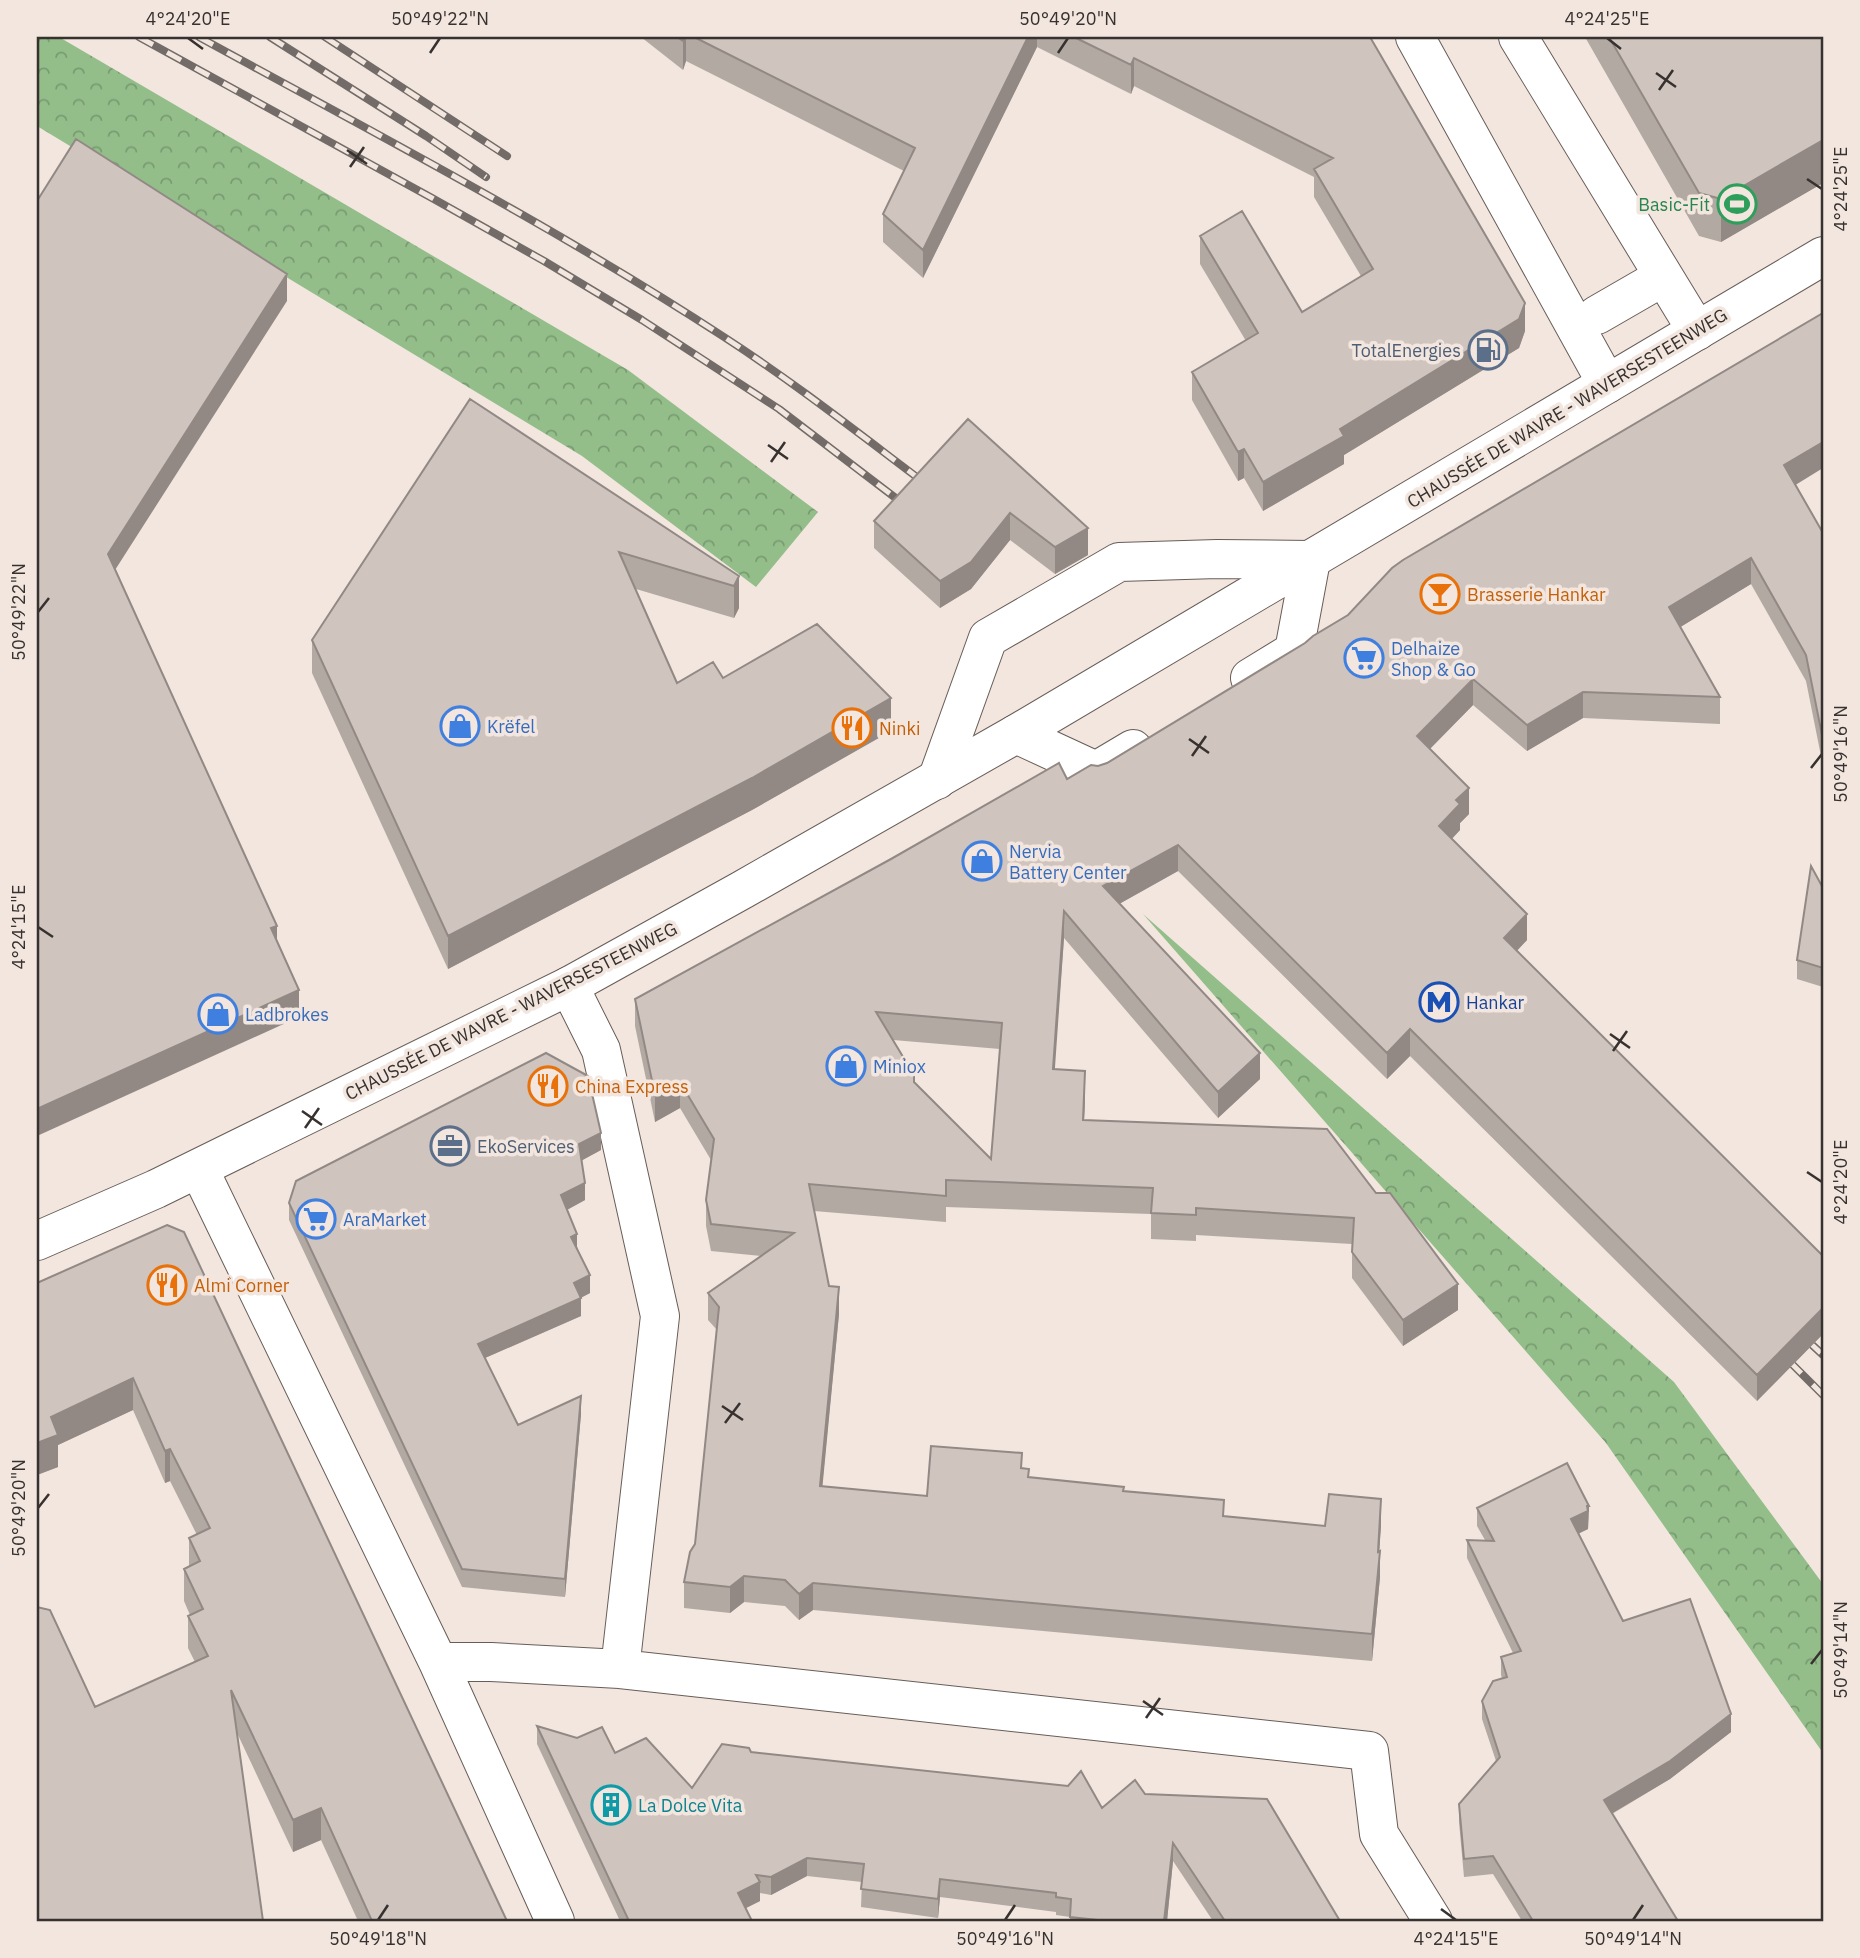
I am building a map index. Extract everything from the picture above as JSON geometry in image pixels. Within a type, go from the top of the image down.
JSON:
[{"type":"street","points":[[1415,37],[1607,384]]},
{"type":"street","points":[[1518,37],[1698,331]]},
{"type":"street","name":"CHAUSSÉE DE WAVRE - WAVERSESTEENWEG","points":[[37,1241],[199,1168],[569,986],[1016,734],[1823,256]]},
{"type":"street","points":[[1597,315],[1649,285]]},
{"type":"street","points":[[937,779],[988,638],[1119,562],[1311,560],[1294,651],[1223,694]]},
{"type":"street","points":[[1016,734],[1096,771],[1165,730]]},
{"type":"street","points":[[569,986],[601,1050],[660,1316],[620,1669]]},
{"type":"street","points":[[199,1168],[438,1662],[555,1921]]},
{"type":"street","points":[[438,1662],[620,1669],[1369,1751],[1379,1833],[1433,1921]]},
{"type":"green space","points":[[37,37],[59,37],[628,370],[818,512],[756,587],[582,456],[37,126]]},
{"type":"green space","points":[[1143,914],[1674,1382],[1823,1584],[1823,1753],[1606,1443]]},
{"type":"building","points":[[694,37],[1028,37],[923,250],[883,214],[915,148]]},
{"type":"building","points":[[1074,37],[1370,37],[1525,303],[1519,319],[1340,429],[1344,436],[1263,482],[1244,449],[1238,452],[1192,372],[1258,333],[1200,236],[1242,211],[1302,312],[1373,269],[1314,169],[1333,158],[1134,58],[1131,65]]},
{"type":"building","points":[[1609,37],[1823,37],[1823,140],[1721,199],[1699,193]]},
{"type":"building","points":[[76,139],[287,274],[108,554],[277,926],[271,928],[299,990],[37,1109],[37,201]]},
{"type":"building","points":[[1823,313],[1823,442],[1784,465],[1823,533],[1823,734],[1806,655],[1751,558],[1669,607],[1720,697],[1583,692],[1527,725],[1473,679],[1417,736],[1469,788],[1456,800],[1460,804],[1439,826],[1527,914],[1504,938],[1823,1256],[1823,1308],[1757,1375],[1410,1029],[1387,1053],[1178,845],[1103,886],[1260,1053],[1218,1092],[1064,911],[1053,1069],[1085,1071],[1083,1120],[1327,1129],[1376,1193],[1390,1193],[1458,1284],[1403,1320],[1352,1252],[1354,1218],[1196,1208],[1196,1215],[1151,1213],[1153,1188],[946,1180],[946,1196],[809,1184],[829,1286],[839,1287],[820,1486],[927,1496],[931,1446],[1022,1453],[1021,1468],[1029,1469],[1028,1477],[1124,1487],[1123,1491],[1224,1500],[1223,1516],[1325,1526],[1329,1494],[1381,1499],[1378,1552],[1380,1551],[1372,1634],[813,1583],[799,1594],[785,1580],[744,1576],[730,1587],[684,1582],[690,1552],[695,1544],[719,1307],[708,1293],[794,1233],[711,1224],[706,1200],[714,1139],[680,1082],[655,1095],[635,999],[891,859],[1059,763],[1067,779],[1091,765],[1107,763],[1348,615],[1392,568]],"holes":[[[876,1012],[1002,1023],[991,1159],[914,1082],[914,1075]]]},
{"type":"building","points":[[470,399],[739,576],[734,586],[619,552],[677,683],[713,662],[723,678],[817,624],[891,698],[752,778],[448,936],[312,640]]},
{"type":"building","points":[[968,419],[1088,528],[1055,547],[1010,513],[971,562],[940,581],[874,521]]},
{"type":"building","points":[[1811,866],[1823,888],[1823,968],[1797,960]]},
{"type":"building","points":[[546,1053],[588,1076],[601,1133],[579,1144],[585,1183],[561,1195],[577,1234],[571,1237],[590,1275],[574,1283],[581,1298],[478,1344],[518,1425],[581,1396],[565,1579],[462,1569],[289,1203],[296,1181]]},
{"type":"building","points":[[167,1225],[184,1232],[507,1921],[372,1921],[321,1808],[293,1820],[231,1690],[263,1921],[37,1921],[37,1607],[50,1610],[95,1707],[208,1656],[188,1616],[203,1609],[184,1569],[200,1561],[189,1538],[210,1528],[170,1449],[165,1451],[133,1378],[51,1417],[58,1435],[37,1443],[37,1283]]},
{"type":"building","points":[[1567,1463],[1589,1506],[1588,1511],[1571,1519],[1623,1621],[1690,1599],[1731,1714],[1670,1761],[1604,1800],[1678,1921],[1533,1921],[1493,1856],[1464,1859],[1459,1804],[1500,1757],[1482,1701],[1493,1681],[1507,1677],[1501,1657],[1521,1651],[1467,1540],[1494,1541],[1477,1508]]},
{"type":"building","points":[[537,1726],[577,1738],[602,1727],[615,1753],[646,1738],[692,1788],[722,1744],[749,1748],[751,1752],[1068,1786],[1081,1771],[1102,1808],[1135,1780],[1145,1794],[1267,1799],[1340,1921],[1225,1921],[1173,1843],[1164,1921],[1107,1921],[1070,1917],[1071,1899],[1056,1897],[1056,1893],[940,1879],[938,1899],[861,1889],[864,1864],[807,1858],[771,1877],[756,1875],[760,1882],[738,1893],[752,1921],[629,1921]]},
{"type":"railway","points":[[139,37],[544,261],[642,320],[779,409],[910,509]]},
{"type":"railway","points":[[199,37],[596,257],[777,373],[930,487]]},
{"type":"railway","points":[[270,37],[486,177]]},
{"type":"railway","points":[[325,37],[507,156]]},
{"type":"railway","points":[[1809,1342],[1823,1355]]},
{"type":"railway","points":[[1790,1362],[1823,1395]]},
{"type":"place","name":"Basic-Fit","points":[[1737,204]]},
{"type":"place","name":"TotalEnergies","points":[[1488,350]]},
{"type":"place","name":"Brasserie Hankar","points":[[1440,594]]},
{"type":"place","name":"Delhaize Shop & Go","points":[[1364,658]]},
{"type":"place","name":"Krëfel","points":[[460,726]]},
{"type":"place","name":"Ninki","points":[[852,728]]},
{"type":"place","name":"Nervia Battery Center","points":[[982,861]]},
{"type":"place","name":"Hankar","points":[[1439,1002]]},
{"type":"place","name":"Ladbrokes","points":[[218,1014]]},
{"type":"place","name":"Miniox","points":[[846,1066]]},
{"type":"place","name":"China Express","points":[[548,1086]]},
{"type":"place","name":"EkoServices","points":[[450,1146]]},
{"type":"place","name":"AraMarket","points":[[316,1219]]},
{"type":"place","name":"Almi Corner","points":[[167,1285]]},
{"type":"place","name":"La Dolce Vita","points":[[611,1805]]}]
